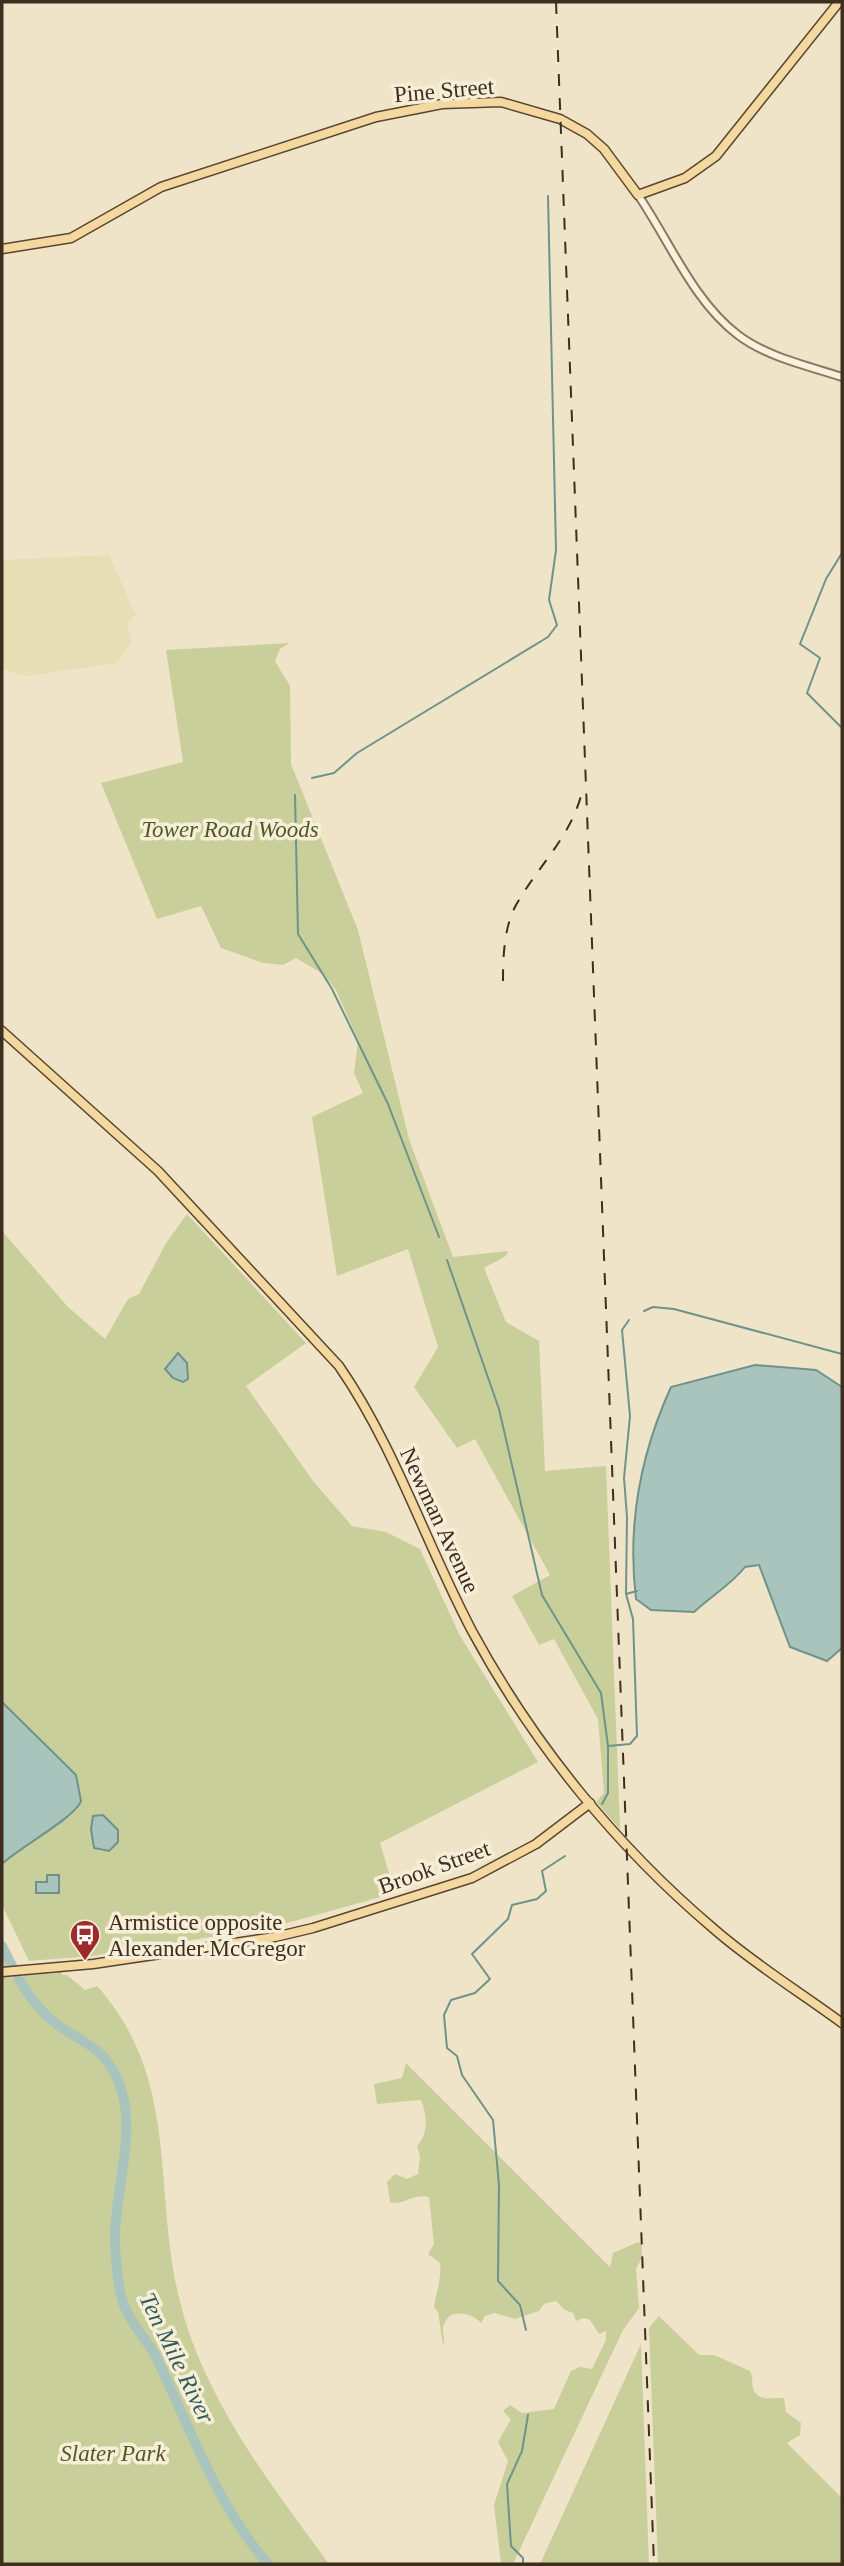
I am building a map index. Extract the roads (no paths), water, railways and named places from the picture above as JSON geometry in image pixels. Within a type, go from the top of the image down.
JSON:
[{"type":"main road","points":[[638,195],[685,178],[716,156],[839,2]]},
{"type":"main road","name":"Pine Street","points":[[2,249],[71,238],[160,187],[376,117],[442,104],[501,102],[541,112],[566,122],[587,134],[610,155],[638,195]]},
{"type":"main road","name":"Newman Avenue","points":[[2,1031],[158,1171],[339,1366],[380,1438],[453,1594],[491,1665],[538,1734],[627,1849],[714,1929],[842,2023]]},
{"type":"main road","name":"Brook Street","points":[[2,1972],[50,1968],[276,1937],[472,1878],[536,1844],[590,1803]]},
{"type":"street","name":"Pine Street","points":[[638,195],[707,303],[738,335],[758,347],[842,377]]},
{"type":"water","points":[[178,1353],[187,1363],[188,1379],[183,1382],[173,1378],[165,1369]]},
{"type":"water","points":[[755,1365],[816,1370],[842,1387],[842,1648],[827,1661],[790,1647],[759,1565],[745,1567],[694,1612],[651,1610],[636,1599],[633,1544],[638,1491],[651,1438],[671,1387]]},
{"type":"water","points":[[2,1702],[76,1775],[81,1801],[77,1808],[58,1824],[2,1864]]},
{"type":"water","points":[[103,1815],[118,1830],[118,1842],[109,1851],[94,1848],[91,1829],[93,1816]]},
{"type":"water","points":[[47,1875],[59,1875],[59,1893],[36,1893],[36,1882],[47,1882]]},
{"type":"waterway","points":[[312,778],[334,773],[357,753],[548,637],[557,625],[549,600],[556,550],[548,196]]},
{"type":"waterway","points":[[842,553],[826,579],[800,644],[820,658],[807,693],[842,728]]},
{"type":"waterway","points":[[295,795],[298,934],[332,989],[388,1104],[439,1237]]},
{"type":"waterway","points":[[447,1260],[499,1409],[542,1595],[601,1693],[608,1746],[608,1793],[602,1804]]},
{"type":"waterway","points":[[644,1311],[653,1307],[674,1309],[842,1354]]},
{"type":"waterway","points":[[608,1746],[630,1744],[637,1736],[633,1619],[626,1594],[627,1517],[624,1478],[630,1416],[622,1330],[629,1320]]},
{"type":"waterway","points":[[626,1594],[637,1591]]},
{"type":"waterway","points":[[526,2330],[520,2305],[498,2281],[499,2185],[493,2120],[462,2075],[457,2056],[447,2048],[444,2015],[451,2000],[475,1993],[490,1979],[472,1954],[508,1919],[512,1905],[537,1899],[546,1891],[542,1871],[565,1856]]},
{"type":"waterway","name":"Ten Mile River","points":[[2,1946],[37,2006],[55,2023],[98,2051],[114,2073],[121,2089],[126,2129],[115,2237],[122,2300],[157,2359],[219,2491],[250,2541],[268,2564]]},
{"type":"waterway","points":[[523,2564],[523,2558],[511,2546],[507,2484],[522,2451],[528,2415]]},
{"type":"railway","points":[[556,2],[654,2564]]},
{"type":"railway","points":[[503,981],[505,942],[512,914],[562,837],[582,792]]},
{"type":"place","name":"Armistice opposite Alexander McGregor","points":[[85,1962]]},
{"type":"park label","name":"Tower Road Woods","points":[[230,829]]},
{"type":"park label","name":"Slater Park","points":[[113,2453]]}]
